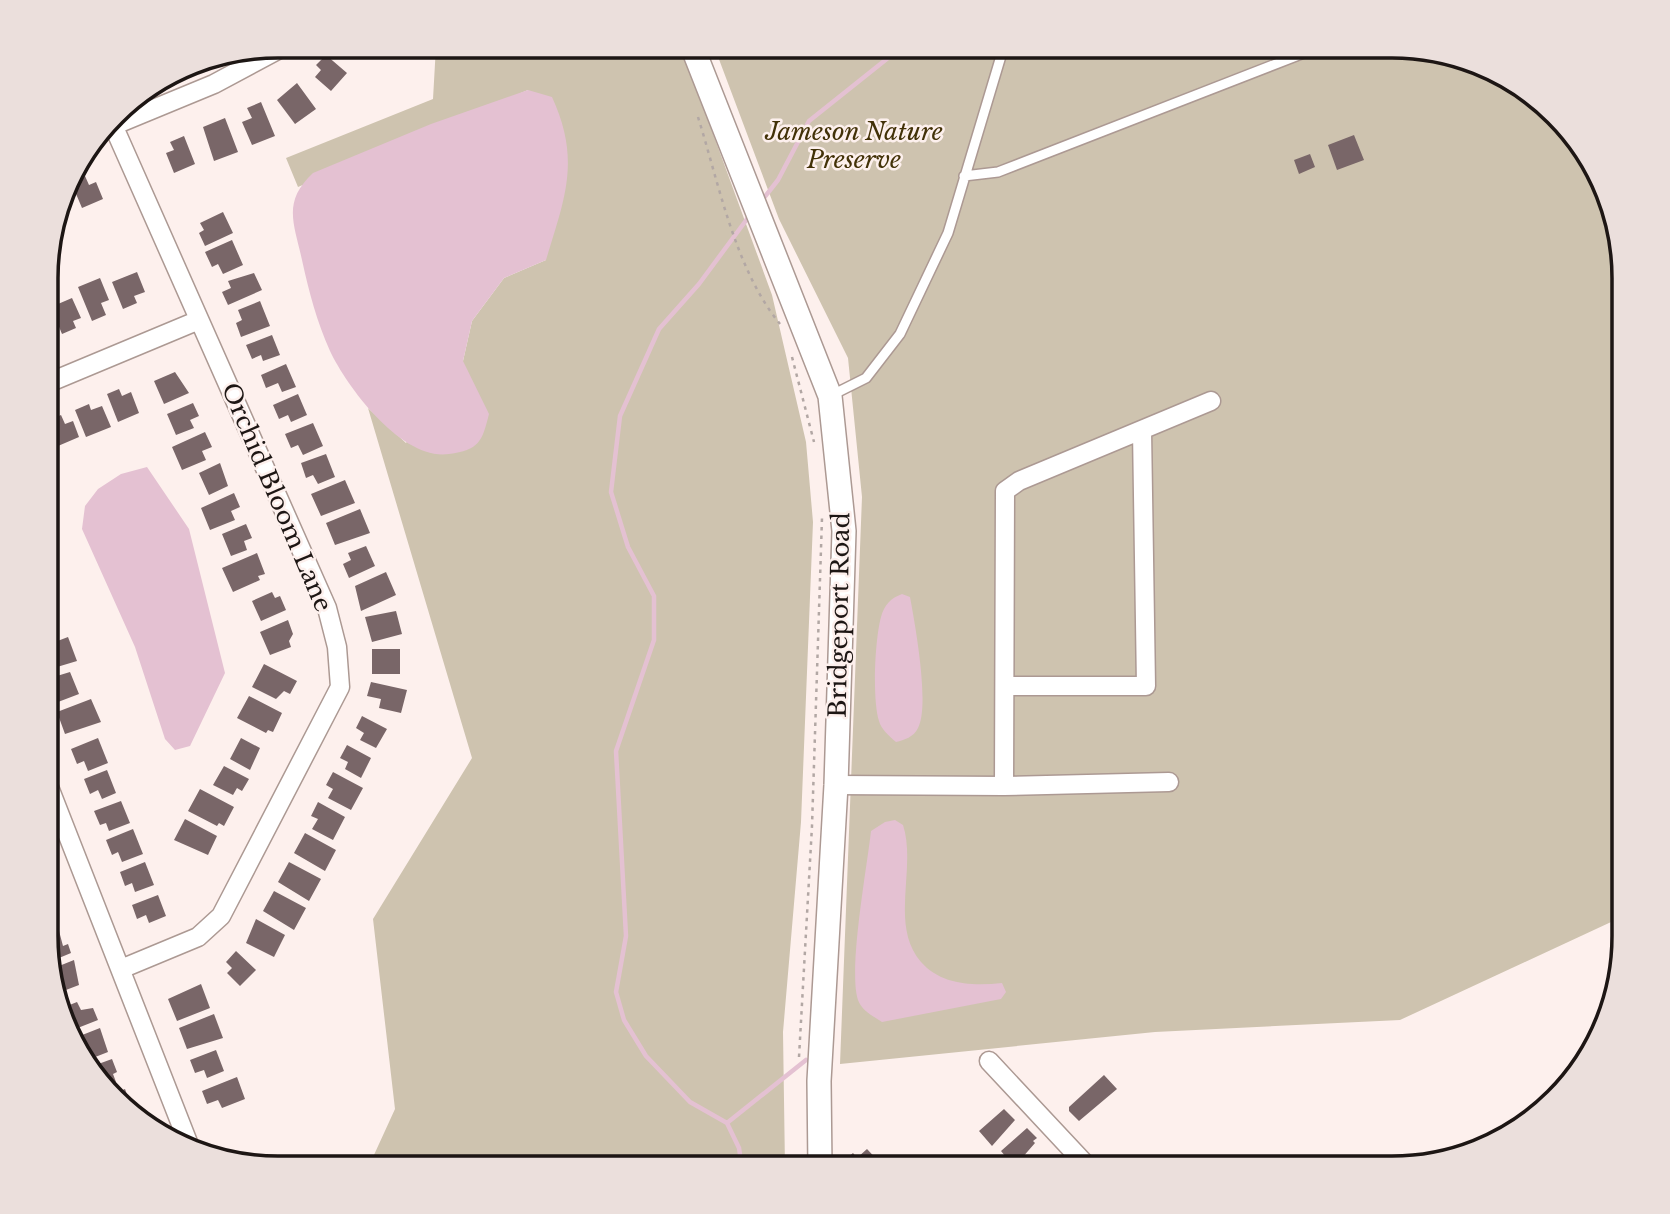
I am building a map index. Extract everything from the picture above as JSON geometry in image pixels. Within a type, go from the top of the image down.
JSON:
[{"type":"street","name":"Bridgeport Road","points":[[697,58],[830,396],[844,531],[836,785],[819,1081],[820,1156]]},
{"type":"street","points":[[123,122],[214,84],[260,59]]},
{"type":"street","name":"Orchid Bloom Lane","points":[[111,134],[199,320],[327,608],[337,647],[340,687],[221,916],[198,937],[121,969]]},
{"type":"street","points":[[58,379],[199,320]]},
{"type":"street","points":[[1004,786],[1005,491],[1019,481],[1211,401]]},
{"type":"street","points":[[1004,686],[1146,686],[1142,430]]},
{"type":"street","points":[[836,785],[1004,786],[1169,782]]},
{"type":"street","points":[[58,810],[186,1136]]},
{"type":"street","points":[[989,1061],[1078,1156]]},
{"type":"lane","points":[[830,396],[866,379],[901,334],[948,233],[1000,58]]},
{"type":"lane","points":[[964,176],[998,172],[1291,58]]},
{"type":"path","points":[[695,109],[715,181],[754,285],[784,334]]},
{"type":"path","points":[[791,354],[815,445]]},
{"type":"path","points":[[800,1038],[812,826],[821,516]]},
{"type":"green space","points":[[435,58],[685,58],[772,295],[806,442],[813,522],[801,822],[783,1032],[785,1156],[373,1156],[395,1109],[373,919],[472,758],[368,408],[406,443],[463,361],[472,321],[504,278],[546,260],[528,90],[298,187],[286,158],[433,99]]},
{"type":"green space","name":"Jameson Nature Preserve","points":[[719,58],[1407,58],[1449,65],[1477,74],[1502,87],[1537,112],[1567,144],[1590,180],[1601,207],[1612,263],[1612,922],[1400,1020],[1155,1032],[840,1064],[862,497],[848,358],[779,219]]},
{"type":"shaded area","points":[[528,90],[552,97],[566,140],[567,178],[559,217],[546,260],[504,278],[472,321],[463,361],[489,414],[481,438],[467,450],[449,454],[431,453],[396,435],[363,402],[338,367],[317,318],[294,224],[294,204],[303,184],[313,173],[431,124]]},
{"type":"shaded area","points":[[147,467],[189,529],[225,673],[190,746],[175,750],[165,739],[135,647],[82,529],[85,506],[98,489],[121,474]]},
{"type":"shaded area","points":[[902,594],[910,597],[923,702],[918,728],[914,734],[896,742],[883,730],[879,721],[875,669],[882,613],[894,598]]},
{"type":"shaded area","points":[[895,820],[903,825],[906,842],[905,914],[912,947],[929,970],[948,980],[969,984],[1002,983],[1006,992],[1001,999],[882,1022],[860,1004],[855,966],[871,831],[885,822]]},
{"type":"building","points":[[323,58],[330,58],[347,73],[331,91],[315,77],[321,70],[316,65]]},
{"type":"building","points":[[297,83],[316,109],[295,124],[277,100]]},
{"type":"building","points":[[261,102],[275,136],[252,145],[242,122],[252,118],[247,108]]},
{"type":"building","points":[[225,118],[238,152],[214,161],[203,127]]},
{"type":"building","points":[[1354,135],[1364,160],[1337,170],[1328,145]]},
{"type":"building","points":[[184,136],[195,164],[174,173],[166,153],[174,150],[170,142]]},
{"type":"building","points":[[1310,154],[1315,167],[1299,174],[1294,160]]},
{"type":"building","points":[[85,176],[89,185],[96,182],[103,199],[82,208],[75,191]]},
{"type":"building","points":[[223,212],[233,233],[205,246],[199,233],[204,230],[200,223]]},
{"type":"building","points":[[232,240],[243,265],[223,274],[218,264],[212,267],[205,252]]},
{"type":"building","points":[[137,272],[145,292],[134,296],[137,303],[123,309],[112,282]]},
{"type":"building","points":[[254,273],[262,290],[228,305],[222,292],[231,288],[228,281]]},
{"type":"building","points":[[100,278],[109,300],[101,303],[106,315],[92,321],[78,287]]},
{"type":"building","points":[[72,298],[81,318],[73,321],[76,328],[62,334],[58,324],[58,304]]},
{"type":"building","points":[[260,301],[270,326],[241,337],[236,323],[242,320],[238,310]]},
{"type":"building","points":[[272,335],[280,355],[263,361],[261,355],[252,359],[246,345]]},
{"type":"building","points":[[286,364],[296,387],[282,392],[278,383],[266,388],[261,375]]},
{"type":"building","points":[[175,372],[189,393],[164,404],[154,381]]},
{"type":"building","points":[[119,389],[122,396],[131,392],[139,413],[118,422],[107,394]]},
{"type":"building","points":[[298,394],[307,415],[291,422],[288,415],[279,419],[273,405]]},
{"type":"building","points":[[193,403],[199,416],[190,420],[194,428],[176,435],[167,414]]},
{"type":"building","points":[[89,404],[91,410],[102,406],[111,427],[86,437],[75,410]]},
{"type":"building","points":[[61,415],[65,424],[73,421],[79,437],[58,446],[58,416]]},
{"type":"building","points":[[313,423],[323,446],[303,455],[298,445],[291,448],[285,434]]},
{"type":"building","points":[[205,432],[212,447],[202,451],[206,460],[182,470],[172,447]]},
{"type":"building","points":[[326,454],[335,477],[318,484],[313,475],[306,478],[301,463]]},
{"type":"building","points":[[220,463],[228,486],[209,495],[199,473]]},
{"type":"building","points":[[345,480],[355,503],[321,516],[311,494]]},
{"type":"building","points":[[234,493],[240,507],[231,511],[235,520],[210,530],[201,508]]},
{"type":"building","points":[[360,509],[370,533],[335,545],[326,523]]},
{"type":"building","points":[[246,524],[252,538],[244,541],[247,550],[231,556],[222,534]]},
{"type":"building","points":[[366,546],[375,566],[349,578],[343,564],[351,560],[348,553]]},
{"type":"building","points":[[257,553],[265,574],[258,576],[260,580],[233,592],[222,568]]},
{"type":"building","points":[[386,572],[396,595],[361,611],[355,586]]},
{"type":"building","points":[[272,592],[275,598],[280,596],[286,610],[261,621],[252,601]]},
{"type":"building","points":[[396,611],[402,634],[372,642],[365,617]]},
{"type":"building","points":[[288,620],[293,634],[289,641],[291,647],[270,655],[260,632]]},
{"type":"building","points":[[68,637],[77,661],[58,667],[58,641]]},
{"type":"building","points":[[372,649],[400,649],[400,674],[372,674]]},
{"type":"building","points":[[264,664],[297,681],[290,694],[284,691],[276,699],[252,687]]},
{"type":"building","points":[[70,672],[79,694],[58,702],[58,676]]},
{"type":"building","points":[[371,682],[407,690],[401,713],[379,708],[381,699],[367,696]]},
{"type":"building","points":[[249,696],[282,713],[273,732],[268,730],[266,733],[237,718]]},
{"type":"building","points":[[91,699],[101,722],[65,734],[58,712]]},
{"type":"building","points":[[362,716],[387,729],[376,748],[360,740],[364,733],[356,728]]},
{"type":"building","points":[[98,738],[108,763],[88,771],[84,761],[77,764],[71,749]]},
{"type":"building","points":[[241,738],[260,748],[250,770],[230,759]]},
{"type":"building","points":[[347,745],[371,758],[361,778],[345,769],[348,762],[340,758]]},
{"type":"building","points":[[224,766],[249,779],[242,791],[237,788],[233,795],[213,785]]},
{"type":"building","points":[[107,770],[116,793],[102,799],[98,790],[90,794],[84,779]]},
{"type":"building","points":[[333,772],[363,788],[351,810],[328,798],[333,789],[326,785]]},
{"type":"building","points":[[200,789],[234,807],[224,826],[219,823],[217,826],[188,811]]},
{"type":"building","points":[[121,801],[130,823],[109,831],[106,823],[100,825],[94,811]]},
{"type":"building","points":[[318,802],[345,817],[333,840],[312,829],[318,819],[311,816]]},
{"type":"building","points":[[185,819],[217,836],[208,855],[174,840]]},
{"type":"building","points":[[133,829],[143,854],[122,862],[118,852],[112,855],[106,840]]},
{"type":"building","points":[[305,833],[336,850],[325,871],[294,853]]},
{"type":"building","points":[[145,862],[154,885],[135,892],[132,883],[125,886],[120,872]]},
{"type":"building","points":[[289,862],[321,879],[309,901],[278,882]]},
{"type":"building","points":[[274,891],[306,908],[294,930],[263,911]]},
{"type":"building","points":[[158,895],[166,916],[149,923],[146,915],[137,919],[132,905]]},
{"type":"building","points":[[256,919],[285,935],[274,957],[246,943]]},
{"type":"building","points":[[58,931],[63,946],[68,944],[71,953],[59,958],[58,951]]},
{"type":"building","points":[[236,951],[256,970],[240,986],[227,973],[232,968],[226,962]]},
{"type":"building","points":[[74,960],[79,985],[65,990],[60,966]]},
{"type":"building","points":[[201,984],[210,1008],[177,1021],[168,999]]},
{"type":"building","points":[[77,1002],[81,1010],[93,1008],[98,1020],[78,1028],[69,1005]]},
{"type":"building","points":[[214,1014],[223,1038],[187,1049],[179,1028]]},
{"type":"building","points":[[100,1028],[108,1052],[94,1057],[81,1035]]},
{"type":"building","points":[[216,1050],[224,1071],[207,1078],[204,1070],[195,1073],[190,1060]]},
{"type":"building","points":[[112,1059],[117,1072],[113,1074],[116,1082],[114,1083],[99,1064]]},
{"type":"building","points":[[1104,1075],[1117,1089],[1079,1121],[1069,1111],[1069,1107]]},
{"type":"building","points":[[237,1077],[245,1099],[222,1108],[218,1100],[207,1104],[202,1091]]},
{"type":"building","points":[[1004,1109],[1015,1120],[992,1146],[979,1131]]},
{"type":"building","points":[[1027,1128],[1037,1138],[1024,1156],[1005,1156],[1001,1151]]},
{"type":"building","points":[[867,1149],[874,1156],[859,1156]]},
{"type":"waterway","points":[[760,203],[778,180],[809,121],[888,58]]},
{"type":"waterway","points":[[740,1156],[727,1123],[690,1102],[646,1056],[624,1020],[616,992],[626,936],[616,751],[654,640],[654,596],[628,547],[611,492],[620,416],[659,329],[699,284],[750,215]]},
{"type":"waterway","points":[[727,1123],[806,1060]]}]
